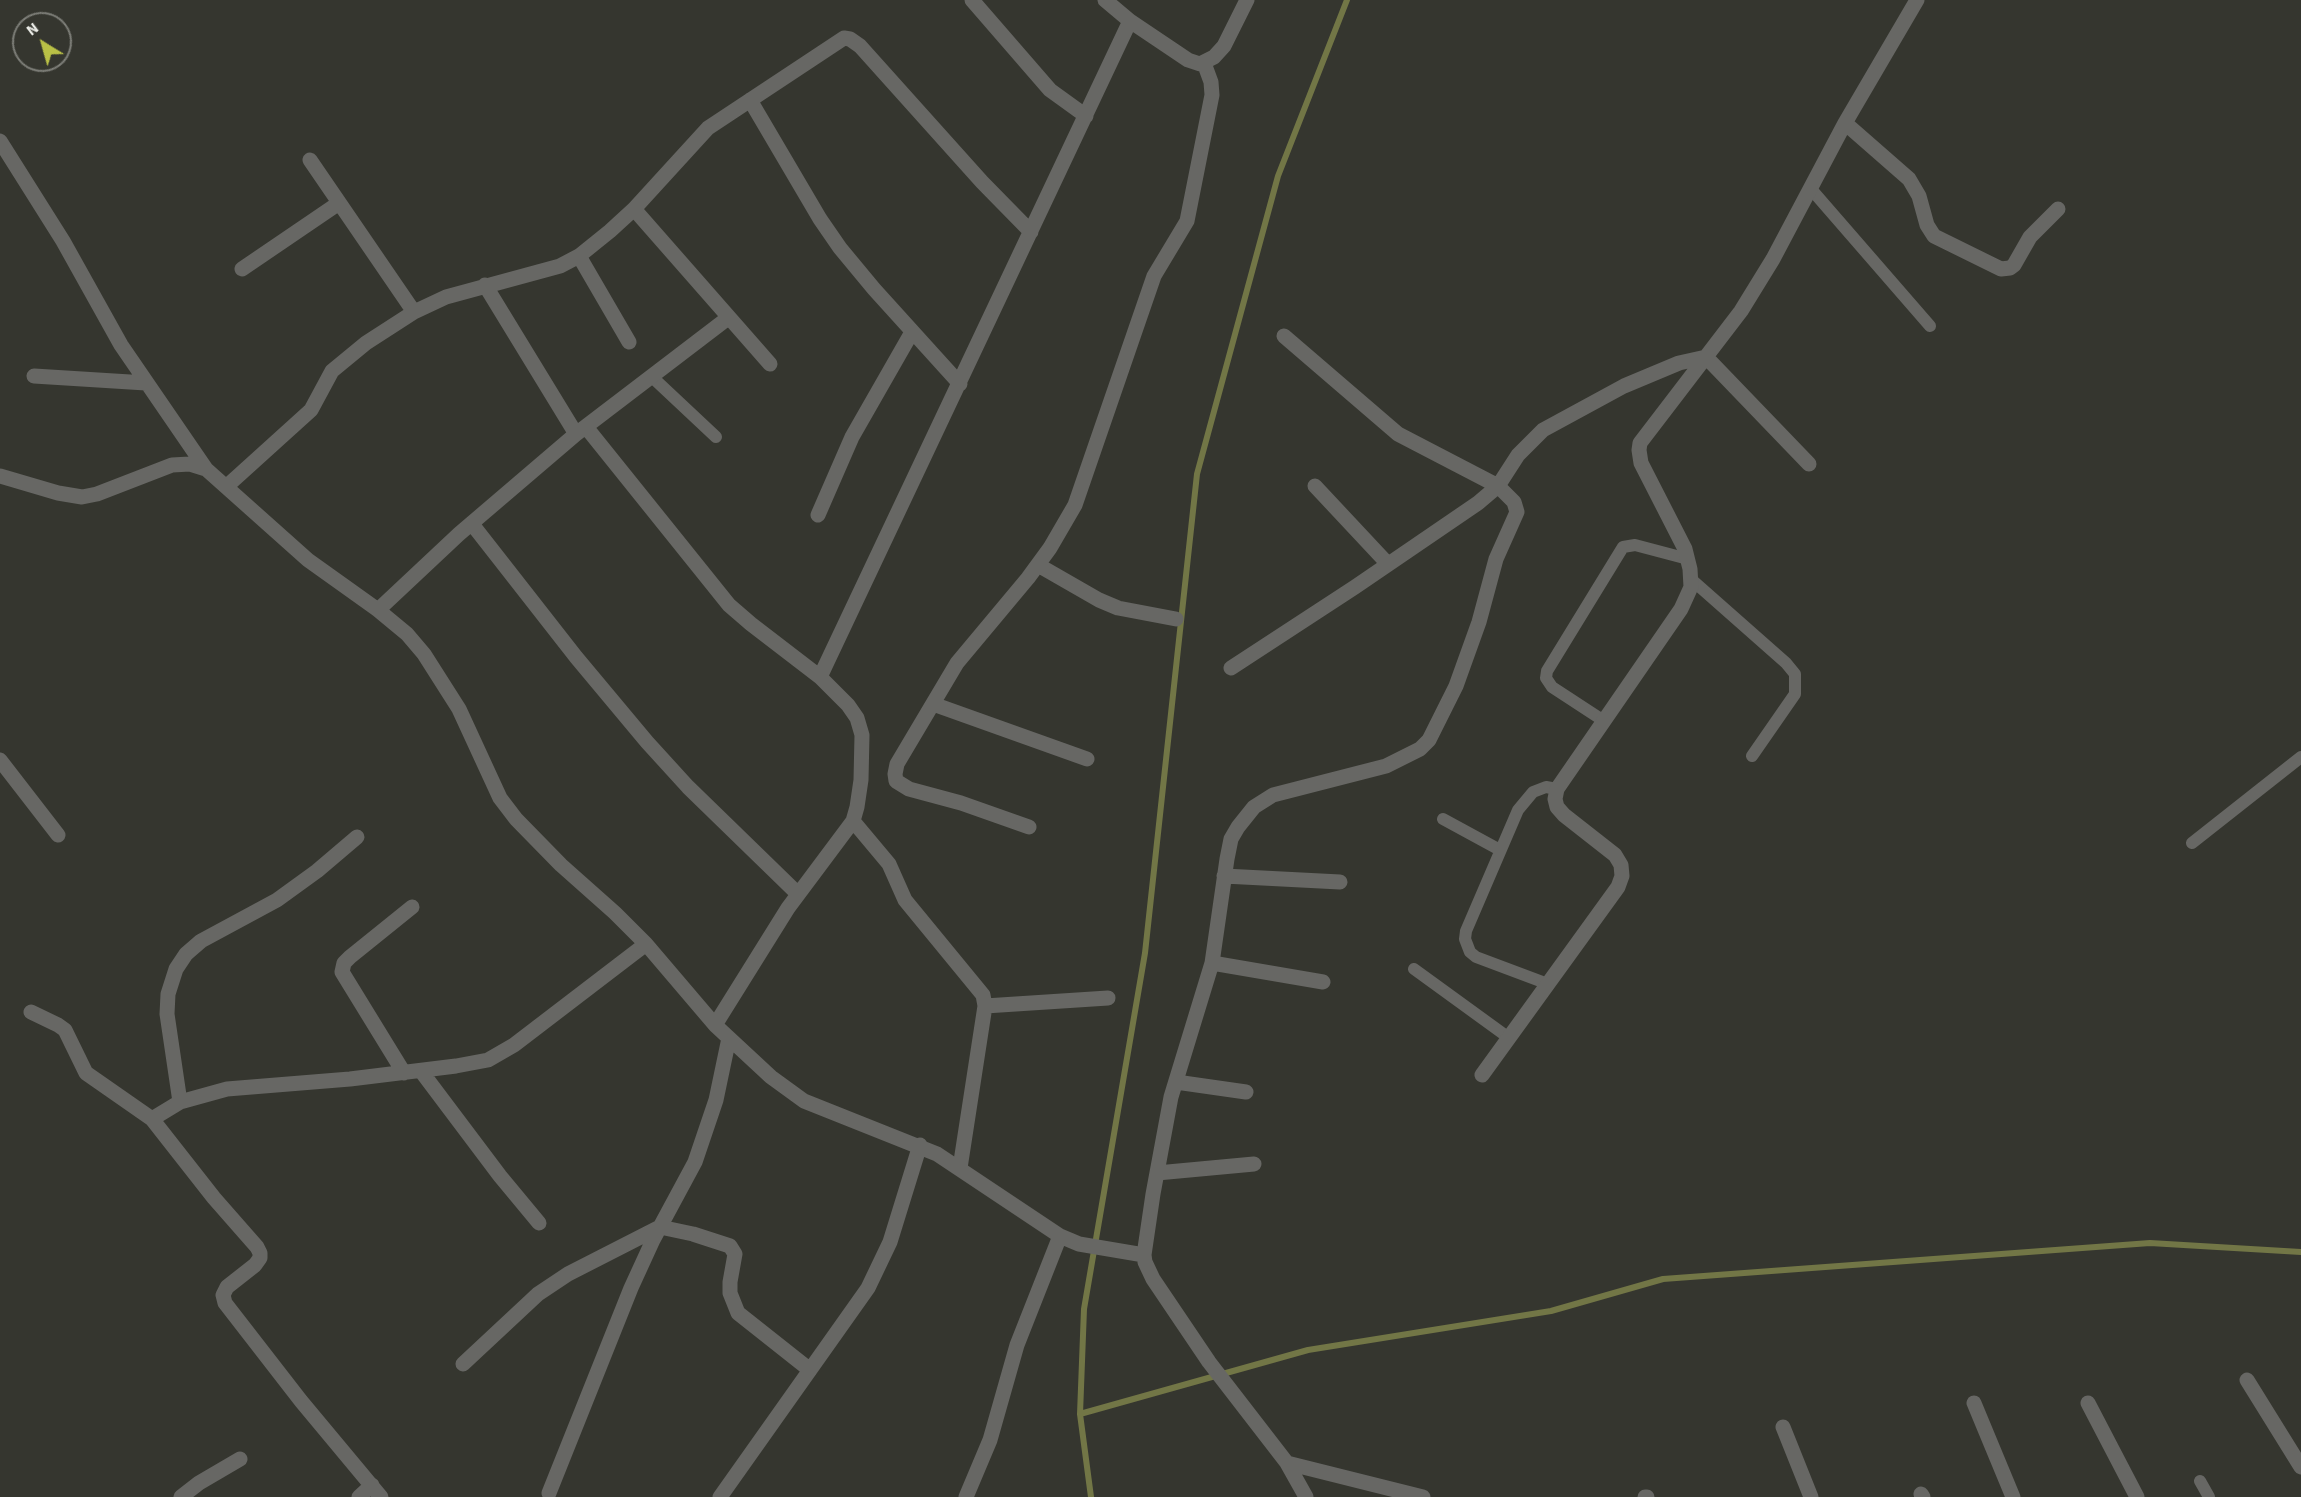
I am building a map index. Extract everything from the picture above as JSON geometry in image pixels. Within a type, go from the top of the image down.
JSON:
[{"type":"street","points":[[972,0],[1050,90],[1086,116]]},
{"type":"street","points":[[1105,0],[1130,21],[1196,64],[1204,63],[1224,46],[1247,0]]},
{"type":"street","points":[[1482,1075],[1618,887],[1622,876],[1621,865],[1615,855],[1560,811],[1555,799],[1557,789],[1689,594],[1692,580],[1688,559],[1641,462],[1639,450],[1642,438],[1741,311],[1811,189],[1845,123],[1917,0]]},
{"type":"street","points":[[820,678],[1130,21]]},
{"type":"street","points":[[227,486],[311,410],[326,380],[343,361],[414,312],[446,297],[560,266],[579,256],[634,209],[696,138],[708,128],[840,40],[850,39],[860,46],[982,182],[1031,232]]},
{"type":"street","points":[[1029,827],[961,803],[909,789],[896,781],[894,774],[897,764],[957,663],[1038,565],[1068,521],[1075,505],[1154,276],[1187,221],[1212,94],[1211,82],[1204,63]]},
{"type":"street","points":[[750,100],[820,219],[840,248],[960,384]]},
{"type":"street","points":[[1845,123],[1909,179],[1919,196],[1927,225],[1934,236],[1993,266],[2001,269],[2010,268],[2030,237],[2058,209]]},
{"type":"street","points":[[0,141],[63,241],[116,336],[206,469],[308,560],[378,610],[407,634],[424,654],[459,709],[500,798],[516,819],[561,865],[646,944],[715,1025],[771,1077],[804,1101],[920,1145],[960,1168],[1060,1236],[1079,1244],[1144,1255]]},
{"type":"street","points":[[310,160],[414,312]]},
{"type":"street","points":[[242,269],[339,203]]},
{"type":"street","points":[[634,209],[770,364]]},
{"type":"street","points":[[579,256],[629,342]]},
{"type":"street","points":[[485,285],[581,431],[729,605],[820,678],[848,705],[857,718],[862,735],[861,780],[857,807],[852,820],[756,956],[715,1025]]},
{"type":"street","points":[[378,610],[472,524],[581,431],[728,318]]},
{"type":"street","points":[[818,515],[852,437],[912,332]]},
{"type":"street","points":[[1284,336],[1398,434],[1498,486],[1514,502],[1517,515],[1496,559],[1479,622],[1456,686],[1429,740],[1420,749],[1386,766],[1282,792],[1263,800],[1247,814],[1231,839],[1212,963],[1171,1097],[1144,1255],[1153,1279],[1209,1362],[1287,1462],[1306,1497]]},
{"type":"street","points":[[1706,357],[1809,464]]},
{"type":"street","points":[[1231,668],[1478,503],[1498,486],[1518,455],[1542,429],[1624,386],[1679,363],[1706,357]]},
{"type":"street","points":[[34,376],[146,383]]},
{"type":"street","points":[[0,476],[58,493],[82,497],[97,494],[172,465],[190,464],[206,469]]},
{"type":"street","points":[[1316,486],[1388,564]]},
{"type":"street","points":[[472,524],[576,657],[647,742],[688,787],[798,894]]},
{"type":"street","points":[[1038,565],[1099,600],[1118,608],[1176,619]]},
{"type":"street","points":[[933,704],[1087,759]]},
{"type":"street","points":[[0,760],[58,835]]},
{"type":"street","points":[[852,820],[889,864],[905,900],[979,989],[985,1006],[960,1168]]},
{"type":"street","points":[[180,1102],[167,1014],[168,994],[176,969],[186,954],[201,941],[277,900],[357,837]]},
{"type":"street","points":[[1224,876],[1340,882]]},
{"type":"street","points":[[404,1073],[342,972],[344,963],[350,957],[412,907]]},
{"type":"street","points":[[152,1119],[180,1102],[227,1089],[404,1073],[488,1060],[514,1045],[646,944]]},
{"type":"street","points":[[1212,963],[1323,982]]},
{"type":"street","points":[[985,1006],[1108,999]]},
{"type":"street","points":[[31,1012],[65,1030],[86,1073],[152,1119],[260,1253],[260,1258],[255,1265],[227,1287],[223,1295],[225,1303],[376,1491],[359,1497]]},
{"type":"street","points":[[549,1493],[631,1288],[695,1162],[716,1100],[729,1038]]},
{"type":"street","points":[[420,1071],[539,1223]]},
{"type":"street","points":[[1176,1082],[1246,1092]]},
{"type":"street","points":[[725,1495],[868,1288],[882,1262],[920,1145]]},
{"type":"street","points":[[1157,1173],[1254,1164]]},
{"type":"street","points":[[463,1364],[538,1294],[568,1274],[660,1227],[702,1236],[730,1246],[735,1254],[730,1293],[738,1313],[810,1370]]},
{"type":"street","points":[[966,1497],[990,1440],[1017,1344],[1060,1236]]},
{"type":"street","points":[[2247,1380],[2301,1467]]},
{"type":"street","points":[[1974,1403],[2013,1497]]},
{"type":"street","points":[[2088,1403],[2137,1497]]},
{"type":"street","points":[[1784,1427],[1811,1497]]},
{"type":"street","points":[[181,1497],[199,1483],[240,1459]]},
{"type":"street","points":[[1287,1462],[1423,1497]]},
{"type":"lane","points":[[1811,189],[1930,326]]},
{"type":"lane","points":[[651,376],[716,437]]},
{"type":"lane","points":[[1604,721],[1552,687],[1546,678],[1547,671],[1623,547],[1635,545],[1688,559]]},
{"type":"lane","points":[[1692,580],[1786,663],[1795,674],[1795,694],[1752,756]]},
{"type":"lane","points":[[2192,843],[2301,757]]},
{"type":"lane","points":[[1548,984],[1476,957],[1466,945],[1466,931],[1518,810],[1531,794],[1546,787],[1557,789]]},
{"type":"lane","points":[[1443,819],[1500,850]]},
{"type":"lane","points":[[1414,969],[1509,1038]]},
{"type":"lane","points":[[2200,1481],[2209,1497]]},
{"type":"waterway","points":[[1091,1497],[1080,1414],[1084,1309],[1145,953],[1197,474],[1278,176],[1347,0]]},
{"type":"waterway","points":[[1080,1414],[1308,1350],[1551,1311],[1663,1279],[2150,1243],[2301,1252]]}]
